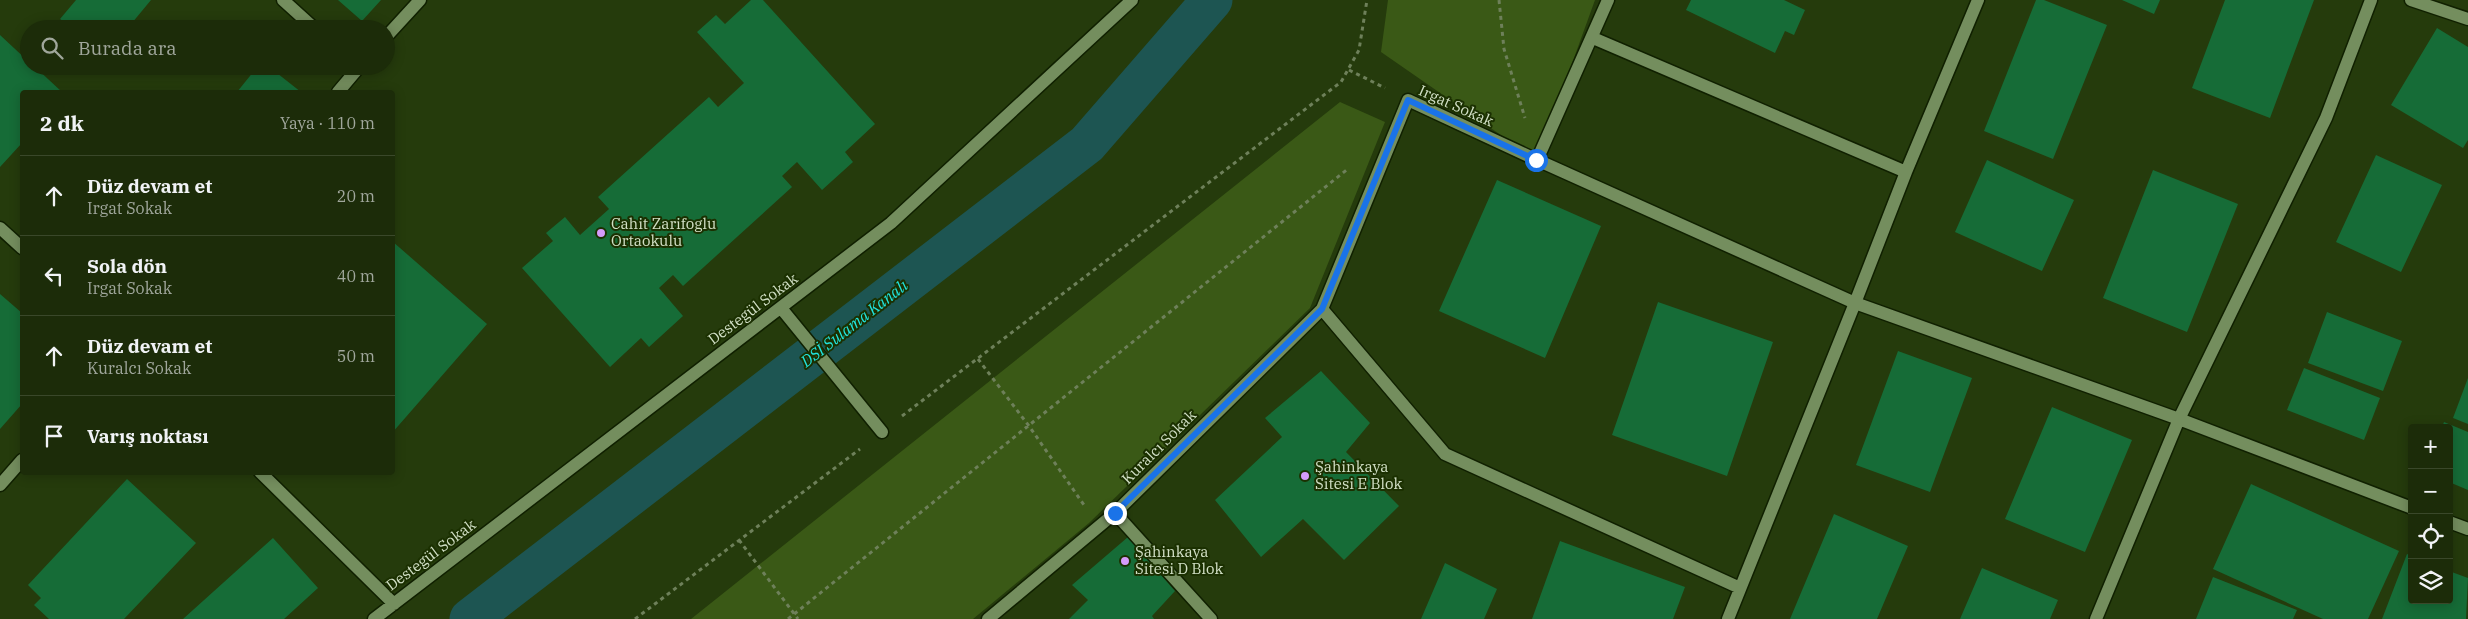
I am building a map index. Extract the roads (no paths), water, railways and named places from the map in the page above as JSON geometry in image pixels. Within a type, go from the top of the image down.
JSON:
[{"type":"street","points":[[283,0],[305,20]]},
{"type":"street","points":[[395,27],[420,0]]},
{"type":"street","name":"Destegül Sokak","points":[[374,619],[891,223],[1132,0]]},
{"type":"street","points":[[1536,160],[1593,38],[1608,0]]},
{"type":"street","points":[[1728,619],[1856,303],[1906,172],[1978,0]]},
{"type":"street","points":[[2096,619],[2179,420],[2326,118],[2371,0]]},
{"type":"street","points":[[2411,0],[2468,19]]},
{"type":"street","points":[[1593,38],[1906,172]]},
{"type":"street","points":[[340,90],[352,75]]},
{"type":"street","name":"Irgat Sokak","points":[[1322,309],[1408,100],[1536,160],[1856,303],[2179,420],[2408,506]]},
{"type":"street","points":[[0,228],[20,246]]},
{"type":"street","points":[[781,308],[882,432]]},
{"type":"street","points":[[1322,309],[1445,454],[1740,588]]},
{"type":"street","name":"Kuralcı Sokak","points":[[988,619],[1115,513],[1322,309]]},
{"type":"street","points":[[0,485],[20,462]]},
{"type":"street","points":[[263,475],[394,604]]},
{"type":"street","points":[[1115,513],[1211,619]]},
{"type":"street","points":[[2453,523],[2468,529]]},
{"type":"waterway","name":"DSİ Sulama Kanalı","points":[[470,619],[1087,144],[1212,0]]},
{"type":"place","name":"Cahit Zarifoglu Ortaokulu","points":[[601,233]]},
{"type":"place","name":"Şahinkaya Sitesi E Blok","points":[[1305,476]]},
{"type":"place","name":"Şahinkaya Sitesi D Blok","points":[[1125,561]]}]
